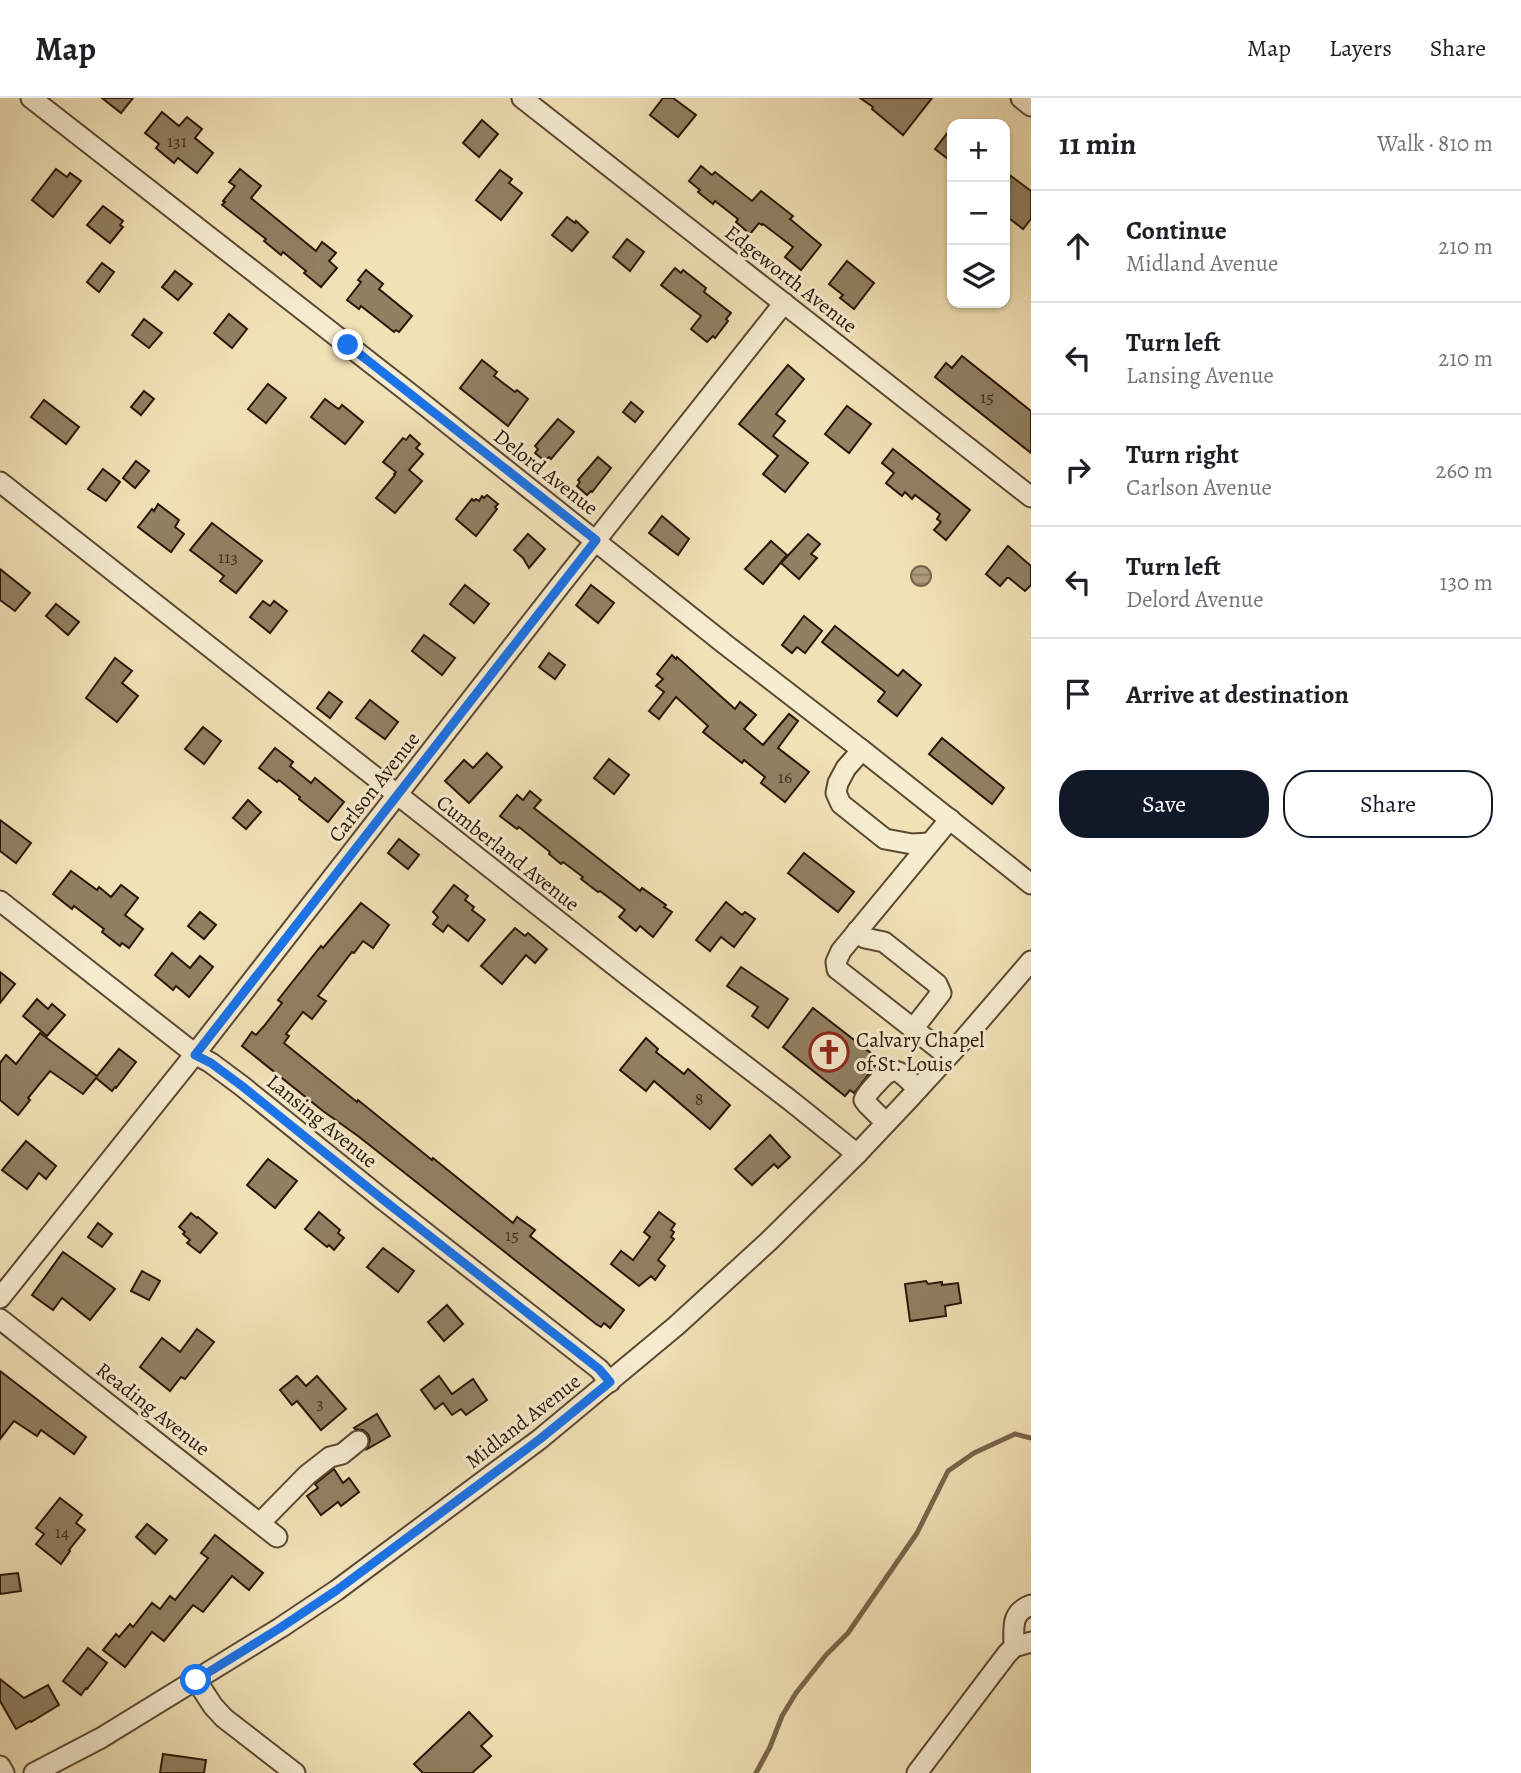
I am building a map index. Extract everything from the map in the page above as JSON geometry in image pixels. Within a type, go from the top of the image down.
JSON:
[{"type":"street","name":"Delord Avenue","points":[[31,98],[1031,884]]},
{"type":"street","name":"Edgeworth Avenue","points":[[522,98],[1031,497]]},
{"type":"street","points":[[1021,98],[1031,106]]},
{"type":"street","name":"Carlson Avenue","points":[[0,1298],[195,1055],[784,303]]},
{"type":"street","name":"Cumberland Avenue","points":[[0,482],[857,1154]]},
{"type":"street","points":[[863,750],[846,768],[838,783],[836,793],[841,804],[885,839],[930,844]]},
{"type":"street","points":[[948,1056],[837,969],[836,962],[841,951],[950,819]]},
{"type":"street","name":"Lansing Avenue","points":[[0,901],[195,1055],[211,1063],[242,1086],[599,1369],[610,1382]]},
{"type":"street","points":[[857,931],[866,938],[884,942],[940,989],[941,993],[913,1029]]},
{"type":"street","name":"Midland Avenue","points":[[34,1773],[101,1738],[337,1590],[540,1439],[610,1382],[720,1286],[857,1154],[1031,961]]},
{"type":"street","points":[[887,1123],[864,1100],[881,1078],[892,1070],[918,1089]]},
{"type":"street","name":"Reading Avenue","points":[[0,1319],[277,1536]]},
{"type":"street","points":[[260,1524],[307,1475],[330,1457],[342,1454],[358,1441]]},
{"type":"street","points":[[917,1773],[999,1664],[1022,1644],[1013,1625],[1022,1608],[1031,1605]]},
{"type":"street","points":[[196,1680],[224,1718],[295,1773]]},
{"type":"street","points":[[0,1766],[4,1773]]},
{"type":"shaded area","points":[[917,566],[925,566],[931,576],[925,586],[917,586],[911,580],[911,572]]},
{"type":"building","points":[[102,98],[133,98],[121,113]]},
{"type":"building","points":[[663,98],[673,98],[696,115],[678,137],[650,115]]},
{"type":"building","points":[[860,98],[932,98],[903,135]]},
{"type":"building","points":[[162,112],[179,126],[187,117],[202,129],[195,138],[213,153],[197,173],[178,158],[174,163],[156,148],[159,144],[145,133]]},
{"type":"building","points":[[482,120],[498,134],[479,157],[463,143]]},
{"type":"building","points":[[947,133],[947,158],[935,149]]},
{"type":"building","points":[[701,166],[712,175],[715,172],[752,201],[761,191],[793,216],[790,219],[821,245],[801,270],[785,257],[793,247],[763,224],[759,223],[750,234],[736,222],[738,219],[698,192],[700,190],[689,181]]},
{"type":"building","points":[[56,169],[67,177],[70,173],[81,181],[53,217],[32,200]]},
{"type":"building","points":[[240,169],[261,186],[251,198],[316,251],[322,242],[336,253],[329,261],[337,268],[321,287],[304,273],[306,271],[283,252],[281,255],[264,241],[266,239],[222,205],[235,186],[229,182]]},
{"type":"building","points":[[500,170],[512,179],[509,183],[522,193],[501,220],[476,200]]},
{"type":"building","points":[[1010,178],[1031,191],[1031,219],[1023,229],[1010,219]]},
{"type":"building","points":[[103,206],[123,221],[120,225],[123,227],[110,243],[87,225]]},
{"type":"building","points":[[567,217],[588,232],[572,251],[552,235]]},
{"type":"building","points":[[627,239],[644,252],[630,271],[613,257]]},
{"type":"building","points":[[847,261],[874,283],[854,309],[840,298],[843,295],[829,284]]},
{"type":"building","points":[[102,263],[114,272],[99,292],[87,282]]},
{"type":"building","points":[[675,268],[681,273],[683,270],[706,288],[704,292],[731,313],[715,338],[713,336],[707,342],[691,329],[701,316],[661,285]]},
{"type":"building","points":[[366,270],[383,284],[379,289],[412,316],[399,332],[394,332],[361,306],[359,309],[347,300],[361,282],[358,280]]},
{"type":"building","points":[[175,271],[192,284],[178,300],[162,287]]},
{"type":"building","points":[[229,314],[247,329],[232,348],[214,333]]},
{"type":"building","points":[[144,319],[162,333],[149,348],[132,335]]},
{"type":"building","points":[[962,356],[1031,411],[1031,453],[935,377],[946,363],[952,368]]},
{"type":"building","points":[[482,360],[497,372],[494,376],[528,399],[508,426],[460,388]]},
{"type":"building","points":[[788,365],[804,379],[776,414],[785,421],[773,436],[808,463],[785,492],[763,474],[778,456],[739,424]]},
{"type":"building","points":[[268,384],[286,398],[266,423],[248,409]]},
{"type":"building","points":[[144,391],[154,399],[141,415],[131,407]]},
{"type":"building","points":[[325,399],[339,409],[342,405],[363,422],[345,444],[311,417]]},
{"type":"building","points":[[44,400],[79,427],[66,444],[31,417]]},
{"type":"building","points":[[631,402],[643,412],[635,422],[623,412]]},
{"type":"building","points":[[847,406],[871,424],[849,453],[825,434]]},
{"type":"building","points":[[558,419],[574,432],[551,459],[549,457],[545,461],[535,453],[538,449],[535,446]]},
{"type":"building","points":[[410,435],[420,444],[416,448],[423,454],[409,470],[422,481],[395,513],[376,498],[396,472],[383,462],[403,438],[406,440]]},
{"type":"building","points":[[893,449],[970,510],[946,540],[934,530],[941,522],[937,519],[940,514],[915,495],[912,499],[905,492],[902,496],[886,483],[894,473],[882,463]]},
{"type":"building","points":[[598,457],[611,468],[587,495],[577,486],[580,482],[578,480]]},
{"type":"building","points":[[136,461],[149,471],[135,488],[123,478]]},
{"type":"building","points":[[103,469],[120,482],[106,501],[88,489]]},
{"type":"building","points":[[487,495],[498,504],[495,507],[497,509],[476,536],[456,519],[472,499],[479,501],[482,496],[484,498]]},
{"type":"building","points":[[158,504],[179,520],[175,527],[184,534],[171,552],[138,527]]},
{"type":"building","points":[[662,516],[689,539],[678,555],[649,533]]},
{"type":"building","points":[[212,523],[262,561],[236,593],[220,581],[224,576],[190,550]]},
{"type":"building","points":[[528,534],[545,549],[529,568],[514,550]]},
{"type":"building","points":[[808,534],[820,544],[811,554],[817,558],[799,579],[781,563]]},
{"type":"building","points":[[771,541],[787,555],[763,584],[745,569]]},
{"type":"building","points":[[1008,546],[1031,566],[1031,585],[1025,591],[1009,578],[1000,586],[986,574]]},
{"type":"building","points":[[0,569],[30,593],[15,611],[0,600]]},
{"type":"building","points":[[465,585],[489,604],[474,623],[450,604]]},
{"type":"building","points":[[591,585],[614,603],[598,623],[576,605]]},
{"type":"building","points":[[263,601],[270,606],[274,601],[287,611],[270,633],[250,617]]},
{"type":"building","points":[[56,604],[79,622],[68,635],[46,616]]},
{"type":"building","points":[[804,616],[822,631],[805,653],[797,647],[792,653],[782,645]]},
{"type":"building","points":[[835,626],[898,676],[903,670],[921,685],[897,716],[878,701],[885,692],[822,642]]},
{"type":"building","points":[[424,635],[455,658],[442,675],[412,651]]},
{"type":"building","points":[[549,653],[565,665],[555,679],[539,667]]},
{"type":"building","points":[[672,655],[735,709],[740,702],[756,715],[744,729],[763,745],[789,714],[798,721],[778,748],[809,772],[785,802],[761,783],[765,777],[744,760],[742,763],[703,732],[708,726],[676,697],[659,719],[649,711],[664,692],[656,686],[663,679],[657,674]]},
{"type":"building","points":[[115,658],[132,671],[122,683],[138,696],[117,722],[86,698]]},
{"type":"building","points":[[329,692],[342,702],[330,718],[317,708]]},
{"type":"building","points":[[370,700],[398,722],[385,739],[356,718]]},
{"type":"building","points":[[203,727],[221,741],[204,764],[185,749]]},
{"type":"building","points":[[942,738],[1004,788],[992,804],[929,754]]},
{"type":"building","points":[[275,748],[293,762],[290,766],[311,783],[315,778],[344,802],[328,822],[279,780],[277,782],[259,768]]},
{"type":"building","points":[[487,753],[502,767],[469,803],[445,781],[464,760],[473,768]]},
{"type":"building","points":[[609,759],[629,775],[614,794],[594,778]]},
{"type":"building","points":[[530,791],[541,800],[534,808],[640,891],[642,888],[672,912],[653,937],[640,926],[636,931],[619,917],[625,910],[581,879],[583,877],[563,862],[561,864],[519,827],[517,829],[500,816],[517,795],[523,800]]},
{"type":"building","points":[[248,800],[261,812],[246,829],[233,818]]},
{"type":"building","points":[[0,820],[31,843],[16,863],[0,851]]},
{"type":"building","points":[[399,839],[419,855],[408,869],[388,853]]},
{"type":"building","points":[[804,853],[854,892],[838,912],[788,873]]},
{"type":"building","points":[[71,871],[111,897],[121,885],[138,898],[125,915],[143,929],[129,948],[122,943],[120,946],[102,932],[104,929],[53,894]]},
{"type":"building","points":[[454,885],[468,896],[465,900],[474,907],[472,910],[485,920],[468,941],[448,925],[443,932],[433,924],[438,917],[433,912]]},
{"type":"building","points":[[726,902],[742,915],[745,912],[755,919],[734,947],[721,937],[710,951],[696,940]]},
{"type":"building","points":[[361,903],[389,925],[373,948],[363,941],[354,953],[352,952],[318,996],[326,1001],[312,1019],[303,1012],[286,1034],[289,1036],[284,1043],[513,1223],[517,1217],[535,1230],[530,1236],[624,1310],[610,1328],[604,1323],[601,1327],[596,1324],[242,1046],[252,1032],[256,1035],[264,1026],[282,1003],[278,1000],[321,946],[323,948]]},
{"type":"building","points":[[200,912],[216,925],[204,939],[188,926]]},
{"type":"building","points":[[515,928],[525,936],[528,933],[547,949],[535,963],[526,955],[502,984],[481,966]]},
{"type":"building","points":[[172,953],[190,968],[200,956],[213,967],[189,997],[176,986],[173,990],[155,975]]},
{"type":"building","points":[[741,967],[788,999],[768,1028],[752,1016],[758,1007],[727,986]]},
{"type":"building","points":[[0,972],[15,984],[0,1003]]},
{"type":"building","points":[[37,999],[48,1009],[52,1004],[65,1015],[47,1036],[23,1016]]},
{"type":"building","name":"Calvary Chapel of St. Louis","points":[[813,1008],[876,1057],[871,1063],[875,1066],[854,1093],[850,1090],[845,1096],[783,1047]]},
{"type":"building","points":[[40,1033],[97,1076],[119,1049],[136,1062],[112,1091],[96,1078],[83,1094],[50,1071],[18,1115],[0,1100],[0,1063],[6,1055],[16,1064]]},
{"type":"building","points":[[646,1038],[658,1049],[656,1052],[684,1074],[688,1069],[730,1105],[710,1129],[654,1081],[646,1091],[620,1070]]},
{"type":"building","points":[[770,1135],[790,1157],[778,1168],[774,1164],[752,1185],[735,1169]]},
{"type":"building","points":[[26,1141],[56,1166],[46,1179],[39,1173],[27,1189],[2,1170]]},
{"type":"building","points":[[268,1159],[297,1181],[275,1208],[247,1185]]},
{"type":"building","points":[[319,1212],[340,1230],[338,1233],[344,1238],[334,1250],[305,1229]]},
{"type":"building","points":[[659,1212],[675,1224],[671,1230],[674,1232],[671,1237],[674,1239],[658,1260],[665,1266],[655,1280],[651,1276],[639,1286],[611,1264],[621,1251],[633,1260],[650,1237],[644,1232]]},
{"type":"building","points":[[191,1213],[217,1233],[200,1253],[187,1243],[190,1240],[179,1227]]},
{"type":"building","points":[[98,1223],[112,1234],[102,1247],[88,1237]]},
{"type":"building","points":[[383,1248],[414,1271],[398,1292],[367,1267]]},
{"type":"building","points":[[63,1252],[115,1289],[90,1320],[62,1298],[53,1310],[32,1295]]},
{"type":"building","points":[[142,1271],[160,1281],[149,1300],[131,1291]]},
{"type":"building","points":[[926,1281],[928,1284],[942,1282],[942,1285],[958,1283],[961,1303],[945,1306],[946,1316],[910,1321],[905,1284]]},
{"type":"building","points":[[447,1305],[463,1324],[444,1341],[428,1322]]},
{"type":"building","points":[[197,1329],[214,1342],[185,1379],[181,1377],[170,1391],[140,1367],[162,1338],[180,1352]]},
{"type":"building","points":[[0,1371],[86,1437],[74,1454],[41,1430],[37,1436],[14,1421],[0,1439]]},
{"type":"building","points":[[297,1376],[306,1386],[317,1376],[346,1409],[321,1430],[297,1401],[292,1405],[280,1390]]},
{"type":"building","points":[[439,1376],[452,1394],[473,1379],[487,1400],[466,1415],[461,1409],[452,1415],[443,1403],[435,1409],[421,1390]]},
{"type":"building","points":[[377,1414],[390,1436],[367,1449],[370,1440],[368,1434],[354,1428]]},
{"type":"building","points":[[334,1469],[343,1483],[349,1478],[359,1492],[341,1506],[338,1502],[321,1515],[307,1496],[318,1488],[315,1484]]},
{"type":"building","points":[[60,1498],[82,1515],[76,1523],[85,1530],[61,1564],[36,1544],[44,1534],[36,1528]]},
{"type":"building","points":[[147,1524],[167,1540],[155,1554],[136,1537]]},
{"type":"building","points":[[215,1535],[263,1573],[249,1590],[232,1576],[203,1612],[193,1605],[164,1641],[152,1632],[125,1667],[103,1650],[116,1634],[119,1637],[130,1624],[133,1627],[152,1603],[160,1609],[170,1596],[175,1600],[208,1558],[201,1553]]},
{"type":"building","points":[[18,1573],[21,1591],[0,1594],[0,1575]]},
{"type":"building","points":[[88,1648],[107,1663],[81,1695],[63,1681]]},
{"type":"building","points":[[0,1679],[24,1698],[48,1685],[59,1705],[16,1729],[0,1701]]},
{"type":"building","points":[[469,1712],[492,1736],[481,1746],[491,1756],[472,1773],[423,1773],[414,1764]]},
{"type":"building","points":[[163,1754],[206,1760],[204,1773],[160,1773]]},
{"type":"waterway","points":[[756,1773],[782,1716],[796,1693],[826,1655],[848,1633],[917,1533],[948,1471],[974,1453],[1015,1434],[1031,1438]]},
{"type":"place","name":"Calvary Chapel of St. Louis","points":[[829,1052]]},
{"type":"route","points":[[196,1680],[337,1590],[540,1439],[610,1382],[599,1369],[242,1086],[211,1063],[195,1055],[596,540],[348,345]]}]
